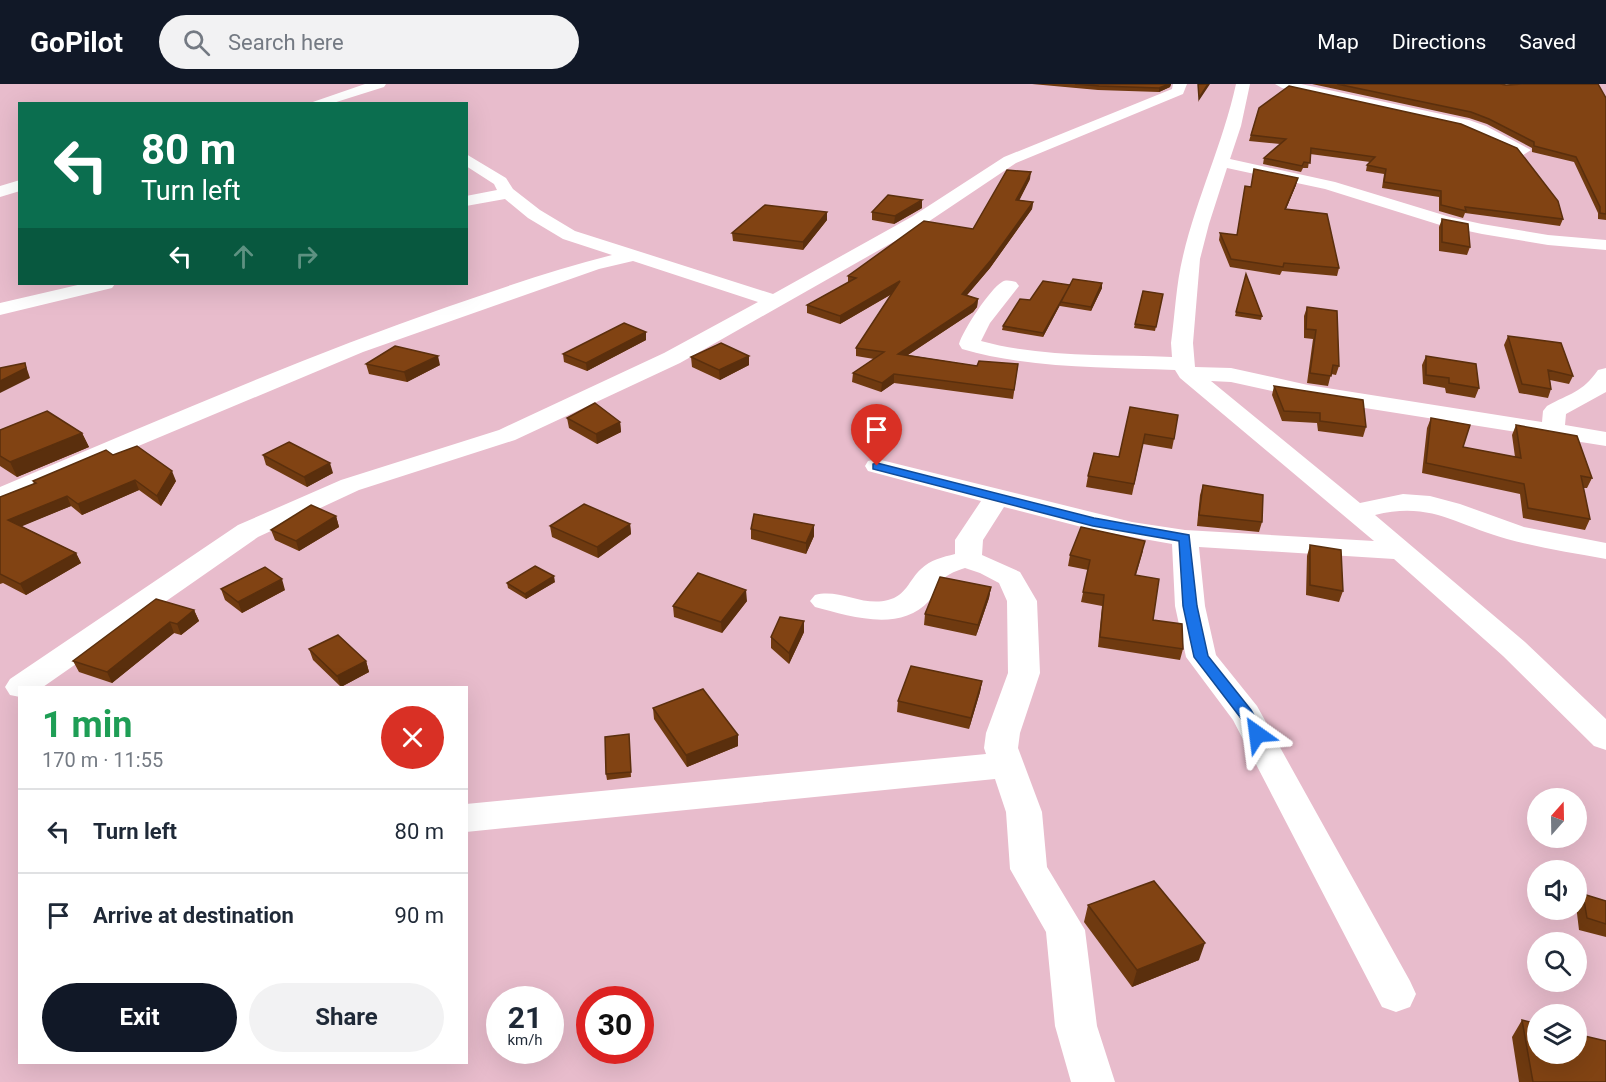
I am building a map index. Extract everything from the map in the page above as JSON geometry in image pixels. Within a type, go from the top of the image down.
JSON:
[{"type":"street","points":[[320,102],[379,84]]},
{"type":"street","points":[[23,686],[248,531],[350,485],[507,435],[672,358],[920,219],[1010,160],[1178,91],[1180,84]]},
{"type":"street","points":[[1244,84],[1234,126],[1200,224],[1191,259],[1182,343],[1186,368],[1514,649],[1606,738]]},
{"type":"street","points":[[1282,84],[1464,123],[1523,150]]},
{"type":"street","points":[[1498,84],[1521,84]]},
{"type":"street","points":[[468,160],[500,181],[507,193]]},
{"type":"street","points":[[1222,162],[1329,185],[1446,221],[1482,229],[1548,240],[1606,245]]},
{"type":"street","points":[[0,192],[18,186]]},
{"type":"street","points":[[468,201],[507,193],[514,196],[534,214],[569,235],[775,300]]},
{"type":"street","points":[[0,496],[400,329],[597,262],[634,256]]},
{"type":"street","points":[[0,309],[101,285]]},
{"type":"street","points":[[1009,286],[982,321],[970,344],[997,352],[1048,358],[1186,368],[1231,375],[1308,392],[1606,439]]},
{"type":"street","points":[[1553,430],[1555,411],[1567,403],[1590,394],[1605,380],[1606,375]]},
{"type":"street","points":[[877,466],[1093,522],[1185,538],[1402,551]]},
{"type":"street","points":[[968,559],[969,540],[998,496]]},
{"type":"street","points":[[1356,512],[1403,502],[1421,502],[1447,508],[1529,536],[1606,551]]},
{"type":"street","points":[[1185,538],[1190,606],[1201,657],[1246,714],[1396,994]]},
{"type":"street","points":[[825,601],[883,612],[897,609],[920,594],[931,575],[944,565],[968,559],[1010,578],[1022,602],[1024,673],[1003,733],[1001,748],[1024,812],[1029,869],[1065,930],[1076,1026],[1093,1082]]},
{"type":"street","points":[[0,701],[18,689]]},
{"type":"street","points":[[468,818],[1007,765]]},
{"type":"building","points":[[1075,84],[1169,84],[1159,88]]},
{"type":"building","points":[[1198,84],[1208,84],[1199,98]]},
{"type":"building","points":[[1337,84],[1598,84],[1606,98],[1606,214],[1600,213],[1600,207],[1576,157],[1534,146],[1534,142],[1471,112]]},
{"type":"building","points":[[1289,86],[1461,124],[1517,148],[1558,201],[1563,219],[1465,207],[1466,211],[1441,205],[1441,191],[1384,182],[1386,169],[1367,165],[1375,157],[1311,148],[1310,163],[1304,162],[1302,166],[1264,158],[1286,139],[1251,135],[1259,108]]},
{"type":"building","points":[[1254,169],[1298,178],[1285,209],[1327,214],[1339,268],[1284,263],[1283,267],[1231,259],[1220,233],[1237,235],[1245,186],[1251,187]]},
{"type":"building","points":[[1007,170],[1031,172],[1016,200],[1033,202],[991,260],[962,294],[978,299],[974,304],[898,354],[977,366],[979,361],[1018,364],[1014,390],[894,374],[882,383],[853,373],[884,352],[856,348],[900,281],[840,316],[807,305],[856,278],[848,276],[924,221],[973,229]]},
{"type":"building","points":[[888,195],[922,200],[895,216],[872,212]]},
{"type":"building","points":[[765,205],[827,212],[803,242],[732,233]]},
{"type":"building","points":[[1442,219],[1468,224],[1470,247],[1442,242]]},
{"type":"building","points":[[1246,274],[1262,316],[1236,312]]},
{"type":"building","points":[[1073,279],[1102,283],[1091,307],[1061,302]]},
{"type":"building","points":[[1043,281],[1070,285],[1043,333],[1003,326],[1020,299],[1030,300]]},
{"type":"building","points":[[1143,291],[1163,294],[1156,327],[1135,324]]},
{"type":"building","points":[[1307,307],[1337,311],[1339,366],[1333,365],[1331,376],[1310,373],[1316,330],[1306,329]]},
{"type":"building","points":[[624,323],[646,332],[586,363],[563,354]]},
{"type":"building","points":[[1508,336],[1561,343],[1573,376],[1548,370],[1551,389],[1522,384]]},
{"type":"building","points":[[721,343],[749,356],[719,370],[691,357]]},
{"type":"building","points":[[395,346],[438,356],[404,372],[366,364]]},
{"type":"building","points":[[1426,356],[1476,364],[1479,388],[1449,383],[1449,378],[1426,375]]},
{"type":"building","points":[[25,363],[26,368],[0,381],[0,368]]},
{"type":"building","points":[[1274,386],[1363,400],[1366,427],[1320,421],[1320,413],[1284,411]]},
{"type":"building","points":[[595,403],[620,422],[596,434],[567,418]]},
{"type":"building","points":[[1130,407],[1178,415],[1174,439],[1145,434],[1134,484],[1088,476],[1094,453],[1119,457]]},
{"type":"building","points":[[47,411],[82,433],[10,462],[0,456],[0,430]]},
{"type":"building","points":[[1431,418],[1470,425],[1463,447],[1521,458],[1516,425],[1577,436],[1592,478],[1581,476],[1590,519],[1528,508],[1524,484],[1426,463]]},
{"type":"building","points":[[289,442],[330,463],[304,477],[263,455]]},
{"type":"building","points":[[137,446],[172,471],[157,496],[135,480],[78,504],[67,496],[8,520],[76,553],[20,584],[0,574],[0,497],[106,450],[113,455]]},
{"type":"building","points":[[1203,485],[1263,495],[1262,522],[1199,515]]},
{"type":"building","points":[[584,504],[630,524],[597,547],[550,526]]},
{"type":"building","points":[[311,505],[336,516],[296,541],[271,530]]},
{"type":"building","points":[[754,514],[814,525],[806,543],[751,529]]},
{"type":"building","points":[[1081,527],[1145,541],[1135,575],[1159,579],[1153,620],[1182,624],[1183,649],[1100,637],[1104,595],[1083,592],[1090,560],[1070,555]]},
{"type":"building","points":[[1310,545],[1341,550],[1343,591],[1310,585]]},
{"type":"building","points":[[535,566],[554,576],[525,594],[507,583]]},
{"type":"building","points":[[265,567],[282,579],[238,602],[221,589]]},
{"type":"building","points":[[698,573],[746,590],[721,622],[673,606]]},
{"type":"building","points":[[940,577],[991,587],[978,625],[925,614]]},
{"type":"building","points":[[156,599],[194,610],[177,624],[170,622],[107,672],[73,661]]},
{"type":"building","points":[[780,617],[804,621],[789,653],[771,637]]},
{"type":"building","points":[[338,635],[366,661],[337,676],[309,649]]},
{"type":"building","points":[[911,666],[982,681],[971,718],[898,701]]},
{"type":"building","points":[[703,689],[738,735],[686,755],[653,708]]},
{"type":"building","points":[[629,734],[631,772],[606,774],[605,737]]},
{"type":"building","points":[[1154,881],[1205,943],[1137,970],[1088,905]]},
{"type":"building","points":[[1587,895],[1606,901],[1606,924],[1587,918]]},
{"type":"building","points":[[1522,1020],[1527,1021],[1527,1048]]},
{"type":"building","points":[[1587,1037],[1606,1041],[1606,1082],[1533,1082],[1530,1064],[1587,1064]]},
{"type":"route","points":[[877,466],[1093,522],[1185,538],[1190,606],[1201,657],[1246,714],[1257,734]]}]
